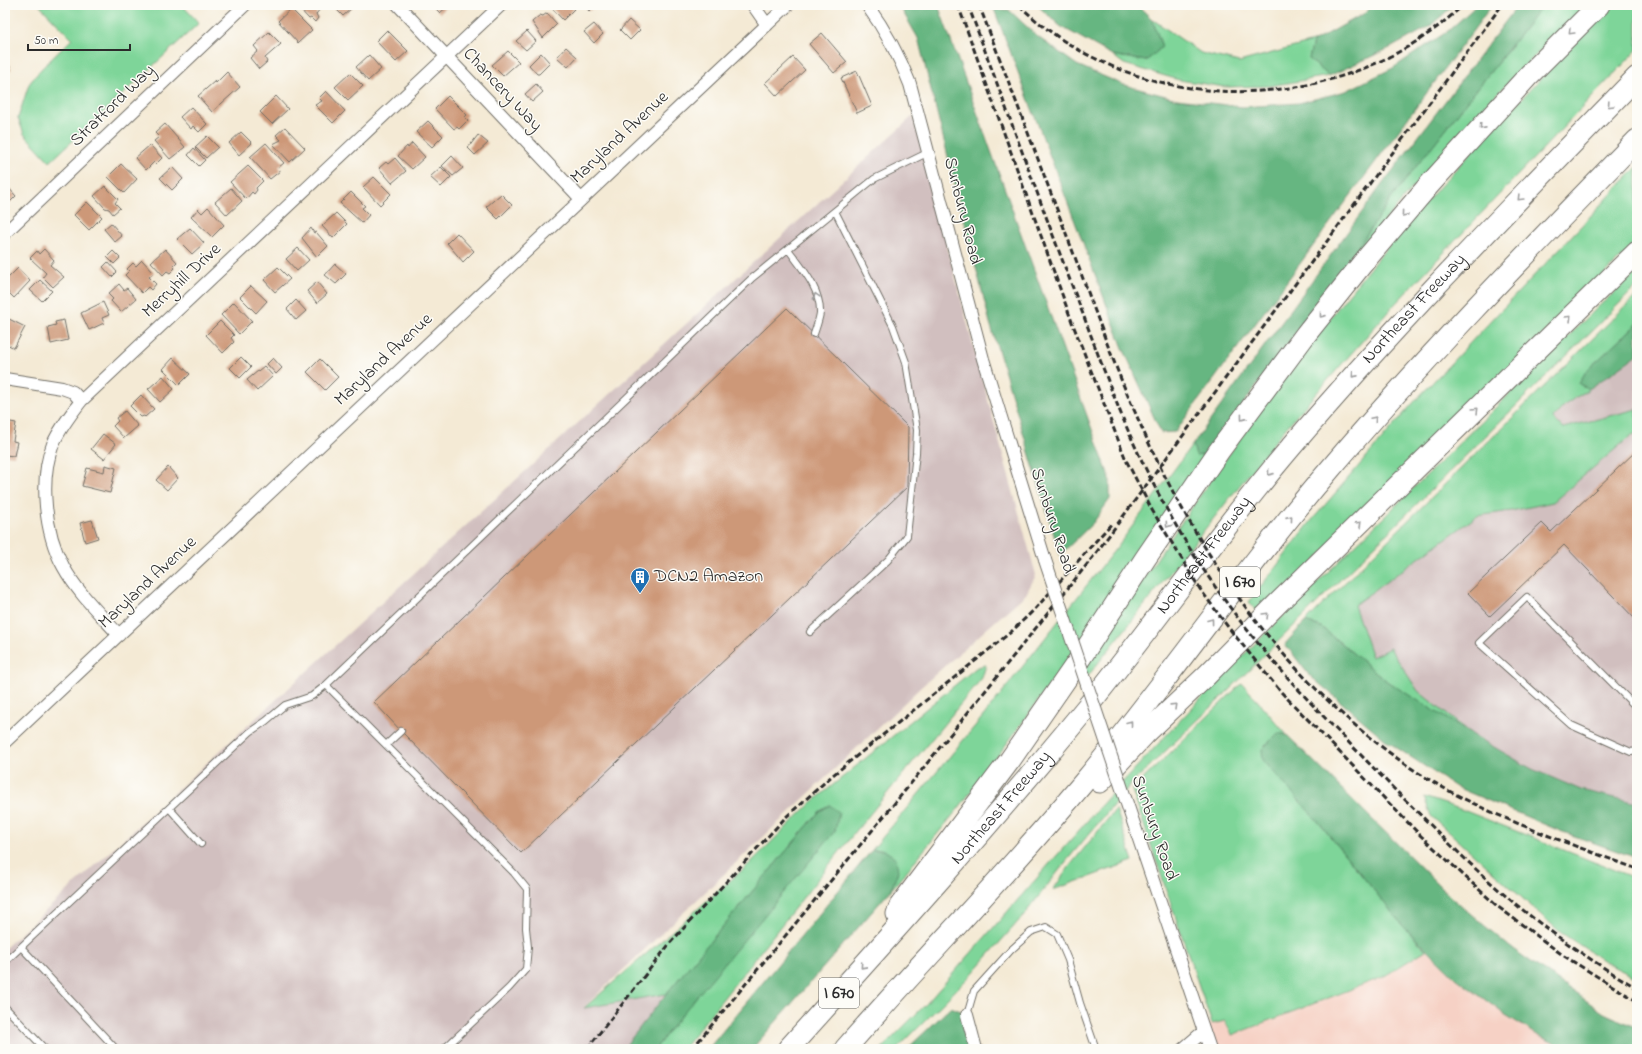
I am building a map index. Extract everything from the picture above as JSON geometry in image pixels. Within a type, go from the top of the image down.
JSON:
[{"type":"highway","points":[[890,937],[900,906],[1010,760],[1219,451],[1306,334],[1362,264],[1429,185],[1529,75],[1599,5]]},
{"type":"highway","name":"Northeast Freeway","points":[[788,1049],[958,860],[1063,736],[1127,656],[1213,543],[1300,437],[1429,292],[1637,77]]},
{"type":"highway","name":"I 670","points":[[851,1043],[973,909],[1084,782],[1275,536],[1336,462],[1387,404],[1516,264],[1637,140]]},
{"type":"highway","points":[[851,1043],[941,954],[1146,734],[1637,252]]},
{"type":"street","name":"Stratford Way","points":[[5,233],[245,5]]},
{"type":"street","name":"Chancery Way","points":[[398,5],[581,199]]},
{"type":"street","name":"Merryhill Drive","points":[[119,635],[77,587],[63,565],[51,533],[44,497],[46,476],[53,445],[66,421],[81,401],[501,5]]},
{"type":"street","points":[[753,5],[767,24]]},
{"type":"street","name":"Maryland Avenue","points":[[5,742],[788,5]]},
{"type":"street","name":"Sunbury Road","points":[[867,5],[888,35],[901,62],[915,101],[983,359],[1045,560],[1210,1049]]},
{"type":"street","points":[[5,379],[62,388],[73,392],[81,401]]},
{"type":"street","points":[[967,1015],[976,1049]]},
{"type":"street","points":[[1183,1049],[1204,1030]]},
{"type":"lane","points":[[5,962],[250,732],[285,705],[312,696],[326,685],[751,279],[874,178],[929,152]]},
{"type":"lane","points":[[810,632],[888,560],[907,536],[916,453],[917,430],[906,362],[893,326],[835,211]]},
{"type":"lane","points":[[788,249],[808,278],[817,296],[820,313],[814,334]]},
{"type":"lane","points":[[1637,708],[1527,597],[1479,643],[1571,725],[1630,752],[1637,751]]},
{"type":"lane","points":[[326,685],[514,873],[527,889],[526,928],[528,947],[526,970],[444,1049]]},
{"type":"lane","points":[[386,745],[401,731]]},
{"type":"lane","points":[[169,808],[201,844]]},
{"type":"lane","points":[[967,1015],[974,991],[1031,932],[1046,927],[1057,934],[1068,960],[1080,1003],[1096,1049]]},
{"type":"lane","points":[[21,947],[116,1049]]},
{"type":"lane","points":[[5,1007],[44,1049]]},
{"type":"shaded area","points":[[913,116],[978,364],[1036,575],[1026,594],[921,687],[584,1007],[666,994],[623,1049],[5,1049],[5,948]]},
{"type":"shaded area","points":[[1637,355],[1637,409],[1563,428],[1553,418],[1566,404]]},
{"type":"shaded area","points":[[1637,433],[1637,803],[1581,790],[1532,769],[1475,737],[1418,691],[1390,648],[1372,657],[1354,605],[1477,516],[1511,511]]},
{"type":"shaded area","points":[[1426,950],[1456,978],[1504,1014],[1539,1036],[1567,1049],[1208,1049],[1201,1026],[1225,1021],[1232,1035],[1383,977]]},
{"type":"green space","points":[[39,5],[182,5],[199,23],[50,162],[24,134],[18,118],[29,84],[42,68],[72,39]]},
{"type":"green space","points":[[899,5],[938,5],[1110,479],[1110,499],[1093,523],[1060,555],[990,323],[918,38]]},
{"type":"green space","points":[[1037,5],[1137,5],[1152,19],[1162,47],[1146,61],[1112,55],[1060,26]]},
{"type":"green space","points":[[1374,5],[1454,5],[1429,27],[1390,48],[1329,76],[1309,59],[1313,42],[1365,13]]},
{"type":"green space","points":[[1477,5],[1492,5],[1175,432],[1161,433],[1123,348],[994,9],[1009,10],[1038,37],[1077,65],[1124,85],[1177,99],[1243,107],[1299,103],[1346,91],[1393,68],[1448,31]]},
{"type":"green space","points":[[1518,5],[1543,5],[1393,196],[1334,282],[1206,454],[1196,456],[1193,444],[1381,186]]},
{"type":"green space","points":[[1543,5],[1586,5],[1492,99],[1436,160],[1334,282],[1393,196]]},
{"type":"green space","points":[[1612,5],[1637,5],[1637,50],[1394,305],[1284,430],[1088,676],[1082,671],[1209,483],[1275,390],[1344,300],[1407,223],[1440,186]]},
{"type":"green space","points":[[1152,19],[1201,53],[1239,62],[1313,42],[1309,59],[1329,76],[1270,86],[1225,87],[1179,80],[1124,64],[1112,55],[1146,61],[1162,47]]},
{"type":"green space","points":[[1637,167],[1637,242],[1260,615],[1249,602],[1312,520],[1414,402]]},
{"type":"green space","points":[[1637,272],[1637,286],[1220,699],[1132,783],[1068,859],[1024,915],[971,975],[897,1049],[881,1049],[927,1003],[1103,803],[1217,681],[1599,306]]},
{"type":"green space","points":[[1637,295],[1637,324],[1586,371],[1579,384],[1589,389],[1566,404],[1553,418],[1563,428],[1637,409],[1637,433],[1632,435],[1553,502],[1511,511],[1477,516],[1354,605],[1372,657],[1390,648],[1418,691],[1475,737],[1388,682],[1321,627],[1305,622]]},
{"type":"green space","points":[[1637,324],[1637,355],[1589,389],[1579,384],[1586,371]]},
{"type":"green space","points":[[1193,444],[1196,456],[1206,454],[1083,638],[958,809],[891,890],[898,871],[884,850],[872,850],[985,714],[1117,547]]},
{"type":"green space","points":[[1305,622],[1321,627],[1388,682],[1475,736],[1532,769],[1581,790],[1637,803],[1637,858],[1560,831],[1456,787],[1388,742],[1309,675],[1285,644]]},
{"type":"green space","points":[[986,665],[982,678],[852,836],[683,1049],[655,1049],[678,1019],[830,805],[819,812],[666,994],[584,1008],[747,866],[811,803],[977,667]]},
{"type":"green space","points":[[1242,683],[1287,735],[1278,733],[1321,825],[1403,926],[1426,950],[1383,977],[1232,1035],[1225,1021],[1212,1024],[1132,790]]},
{"type":"green space","points":[[1278,733],[1287,735],[1453,899],[1510,947],[1604,1013],[1637,1028],[1637,1049],[1567,1049],[1539,1036],[1504,1014],[1456,978],[1403,926],[1321,825],[1263,760],[1262,749]]},
{"type":"green space","points":[[1424,797],[1463,810],[1637,879],[1637,978],[1610,965],[1560,932],[1431,816]]},
{"type":"green space","points":[[830,805],[839,813],[835,831],[678,1019],[655,1049],[623,1049],[666,994],[819,812]]},
{"type":"green space","points":[[1116,809],[1133,861],[1053,890],[1069,867]]},
{"type":"green space","points":[[872,850],[884,850],[896,858],[898,871],[891,890],[752,1049],[708,1049]]},
{"type":"green space","points":[[951,1007],[963,1012],[976,1049],[907,1049]]},
{"type":"building","points":[[296,5],[318,5],[321,8],[316,14],[318,18],[315,22],[311,18],[309,19]]},
{"type":"building","points":[[351,5],[353,7],[343,16],[333,6]]},
{"type":"building","points":[[432,5],[449,5],[440,13]]},
{"type":"building","points":[[549,5],[572,5],[575,8],[563,20]]},
{"type":"building","points":[[584,5],[595,5],[589,11]]},
{"type":"building","points":[[291,9],[312,30],[298,43],[278,21]]},
{"type":"building","points":[[547,13],[557,24],[543,38],[532,22],[540,15],[543,16]]},
{"type":"building","points":[[629,20],[640,30],[630,40],[620,30]]},
{"type":"building","points":[[594,24],[603,34],[594,43],[584,32]]},
{"type":"building","points":[[387,30],[408,51],[396,62],[376,41]]},
{"type":"building","points":[[527,31],[536,41],[526,50],[516,41]]},
{"type":"building","points":[[269,32],[281,44],[265,58],[267,62],[259,69],[250,58],[258,51],[254,46]]},
{"type":"building","points":[[822,33],[847,62],[834,73],[809,44]]},
{"type":"building","points":[[566,47],[577,57],[568,67],[557,57]]},
{"type":"building","points":[[508,51],[519,62],[503,76],[492,65]]},
{"type":"building","points":[[5,52],[11,70],[5,72]]},
{"type":"building","points":[[541,53],[550,63],[539,74],[537,74],[529,65]]},
{"type":"building","points":[[369,55],[381,69],[368,81],[356,67]]},
{"type":"building","points":[[793,57],[805,70],[777,96],[765,83]]},
{"type":"building","points":[[857,71],[872,106],[857,113],[841,78]]},
{"type":"building","points":[[227,72],[240,87],[212,112],[198,96],[215,81],[216,83]]},
{"type":"building","points":[[350,73],[363,86],[348,100],[335,87]]},
{"type":"building","points":[[536,84],[543,92],[532,102],[525,94]]},
{"type":"building","points":[[326,91],[345,111],[333,123],[315,105],[322,101],[319,98]]},
{"type":"building","points":[[276,96],[288,109],[272,124],[260,112]]},
{"type":"building","points":[[448,96],[467,115],[465,117],[468,120],[459,129],[457,127],[454,129],[435,109]]},
{"type":"building","points":[[191,107],[207,124],[199,132],[193,126],[191,129],[180,117]]},
{"type":"building","points":[[428,121],[443,136],[432,147],[416,132]]},
{"type":"building","points":[[165,124],[185,147],[170,159],[154,141],[159,137],[155,133]]},
{"type":"building","points":[[285,127],[305,148],[290,162],[273,144],[281,140],[276,135]]},
{"type":"building","points":[[241,132],[252,143],[239,155],[229,143]]},
{"type":"building","points":[[478,135],[488,143],[475,155],[468,148]]},
{"type":"building","points":[[207,136],[218,147],[206,158],[195,147]]},
{"type":"building","points":[[266,143],[284,163],[279,167],[280,171],[270,179],[250,157]]},
{"type":"building","points":[[412,143],[425,157],[412,169],[398,156],[407,146],[408,148]]},
{"type":"building","points":[[150,145],[162,158],[156,164],[154,162],[146,170],[135,158]]},
{"type":"building","points":[[194,148],[205,160],[199,166],[188,155]]},
{"type":"building","points":[[452,156],[463,168],[453,176],[442,166]]},
{"type":"building","points":[[395,158],[406,171],[392,183],[379,168],[386,162],[388,164]]},
{"type":"building","points":[[121,164],[137,179],[124,193],[108,177]]},
{"type":"building","points":[[248,166],[263,181],[256,188],[257,190],[254,194],[252,192],[246,199],[230,182]]},
{"type":"building","points":[[172,167],[183,179],[172,190],[160,178]]},
{"type":"building","points":[[441,167],[451,177],[441,187],[430,177]]},
{"type":"building","points":[[374,177],[391,194],[380,205],[363,187]]},
{"type":"building","points":[[6,185],[16,196],[9,203],[7,201],[5,202]]},
{"type":"building","points":[[105,186],[118,199],[115,203],[120,208],[113,214],[94,196]]},
{"type":"building","points":[[231,188],[242,201],[227,215],[215,202]]},
{"type":"building","points":[[351,192],[365,206],[362,208],[369,215],[362,223],[340,203]]},
{"type":"building","points":[[501,194],[512,205],[498,219],[486,207]]},
{"type":"building","points":[[87,202],[102,217],[89,230],[74,215]]},
{"type":"building","points":[[208,207],[224,225],[212,237],[191,217],[198,209],[202,213]]},
{"type":"building","points":[[336,213],[347,224],[333,238],[322,226]]},
{"type":"building","points":[[111,223],[122,236],[115,242],[104,229]]},
{"type":"building","points":[[190,228],[204,243],[192,254],[177,239]]},
{"type":"building","points":[[311,228],[314,233],[316,232],[328,246],[317,257],[302,238]]},
{"type":"building","points":[[457,233],[474,251],[463,262],[447,243]]},
{"type":"building","points":[[298,248],[309,260],[297,271],[286,259]]},
{"type":"building","points":[[44,249],[54,260],[50,265],[64,277],[53,287],[43,277],[46,273],[30,258],[37,251],[39,254]]},
{"type":"building","points":[[165,249],[177,262],[173,266],[175,268],[170,273],[167,271],[163,275],[151,262]]},
{"type":"building","points":[[113,251],[120,258],[114,264],[107,257]]},
{"type":"building","points":[[142,260],[154,273],[149,277],[156,284],[151,290],[148,287],[142,293],[125,275],[129,271],[127,269],[133,263],[136,266]]},
{"type":"building","points":[[108,262],[117,272],[112,277],[103,267]]},
{"type":"building","points":[[335,264],[346,274],[336,284],[325,275]]},
{"type":"building","points":[[278,267],[290,279],[275,292],[264,280]]},
{"type":"building","points":[[18,268],[30,281],[14,298],[5,289],[5,281]]},
{"type":"building","points":[[40,280],[52,291],[42,301],[30,290]]},
{"type":"building","points":[[317,282],[327,294],[317,303],[307,291]]},
{"type":"building","points":[[119,284],[124,290],[127,288],[136,299],[121,312],[111,301],[113,299],[108,294]]},
{"type":"building","points":[[251,286],[267,301],[256,313],[240,297]]},
{"type":"building","points":[[296,300],[306,311],[296,320],[287,309]]},
{"type":"building","points":[[103,302],[109,315],[102,318],[104,323],[89,330],[81,313]]},
{"type":"building","points":[[234,302],[252,321],[239,334],[221,315]]},
{"type":"building","name":"DCN2 Amazon","points":[[787,308],[908,427],[907,487],[521,853],[374,702]]},
{"type":"building","points":[[5,317],[25,327],[14,348],[5,343]]},
{"type":"building","points":[[64,320],[68,340],[51,344],[48,327],[56,325],[55,322]]},
{"type":"building","points":[[220,321],[234,335],[231,338],[234,342],[223,353],[206,335]]},
{"type":"building","points":[[241,357],[251,367],[240,378],[230,368]]},
{"type":"building","points":[[173,358],[190,374],[179,385],[163,369]]},
{"type":"building","points":[[273,358],[282,368],[276,374],[267,364]]},
{"type":"building","points":[[320,359],[338,377],[325,390],[307,372]]},
{"type":"building","points":[[264,366],[273,376],[257,391],[247,380]]},
{"type":"building","points":[[163,376],[174,389],[160,402],[148,389]]},
{"type":"building","points":[[141,395],[154,409],[145,417],[141,417],[130,406]]},
{"type":"building","points":[[125,411],[138,426],[124,438],[113,426],[118,421],[116,418]]},
{"type":"building","points":[[5,421],[16,423],[13,441],[17,442],[14,456],[5,455],[7,439],[5,439]]},
{"type":"building","points":[[103,434],[116,444],[104,459],[91,449]]},
{"type":"building","points":[[1637,450],[1637,621],[1564,545],[1490,616],[1468,593],[1542,523],[1551,532]]},
{"type":"building","points":[[105,465],[116,468],[110,493],[82,486],[87,468],[104,472]]},
{"type":"building","points":[[168,467],[178,478],[167,490],[156,480]]},
{"type":"building","points":[[92,520],[98,538],[85,542],[80,523]]},
{"type":"railway","points":[[958,5],[1072,322],[1126,460],[1152,510],[1200,589],[1228,627],[1281,692],[1421,836],[1497,906],[1564,956],[1637,1001]]},
{"type":"railway","points":[[968,5],[1123,420],[1158,493],[1179,531],[1214,585],[1255,640],[1300,692],[1396,791],[1458,852],[1497,889],[1535,920],[1575,949],[1637,988]]},
{"type":"railway","points":[[979,5],[1113,358],[1135,412],[1159,464],[1186,516],[1216,565],[1250,613],[1286,657],[1327,699],[1370,738],[1417,772],[1469,801],[1524,826],[1637,869]]},
{"type":"railway","points":[[1019,5],[1067,43],[1122,70],[1180,86],[1241,92],[1301,86],[1360,70],[1414,43],[1463,5]]},
{"type":"railway","points":[[692,1049],[908,787],[1093,557],[1502,5]]},
{"type":"railway","points":[[587,1049],[671,942],[785,818],[833,775],[1011,632],[1036,608],[1112,523]]},
{"type":"place","name":"DCN2 Amazon","points":[[640,594]]}]
